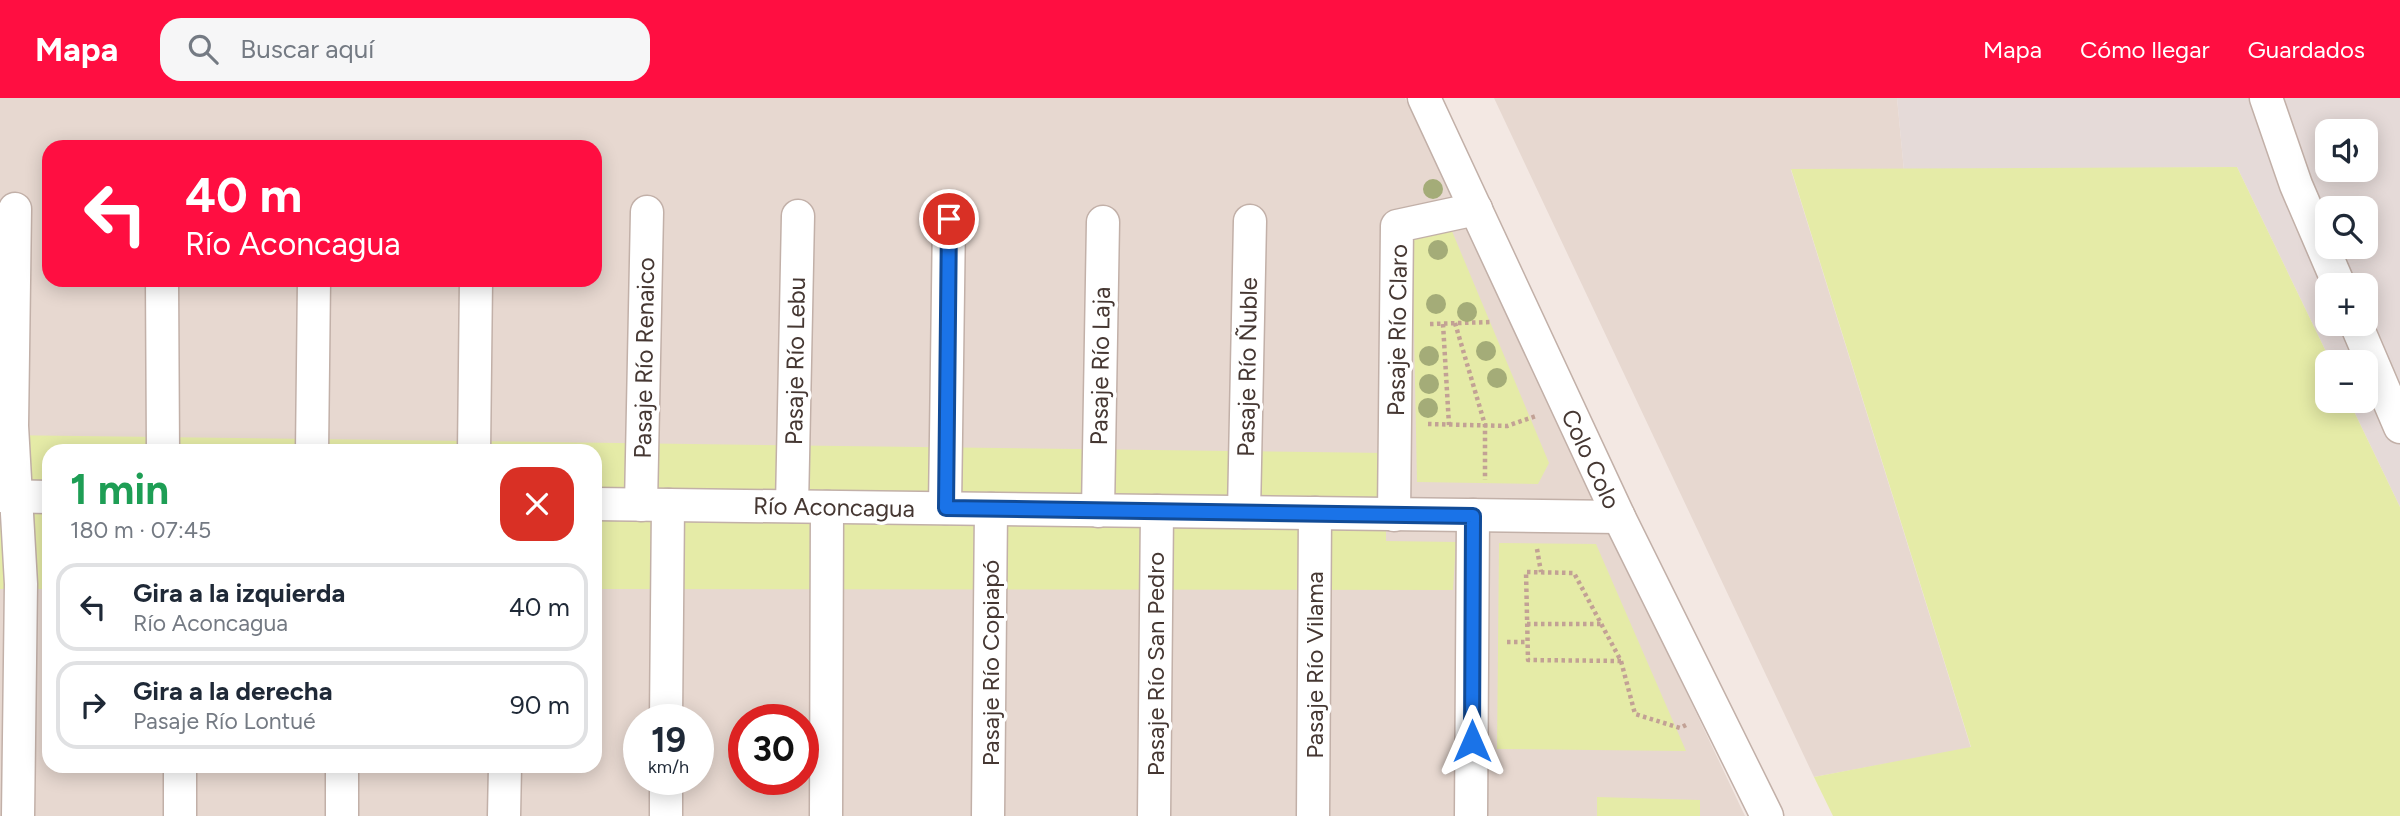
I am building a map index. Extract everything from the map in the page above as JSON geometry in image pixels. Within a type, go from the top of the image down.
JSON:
[{"type":"street","name":"Colo Colo","points":[[1424,98],[1619,517],[1767,816]]},
{"type":"street","points":[[2266,98],[2296,186],[2334,273]]},
{"type":"street","points":[[15,209],[12,426],[8,497],[21,584],[18,816]]},
{"type":"street","name":"Pasaje Río Claro","points":[[1394,515],[1397,226],[1476,209]]},
{"type":"street","name":"Pasaje Río Renaico","points":[[647,212],[655,505],[665,704]]},
{"type":"street","name":"Pasaje Río Lebu","points":[[792,506],[798,216]]},
{"type":"street","points":[[946,508],[949,219]]},
{"type":"street","name":"Pasaje Río Ñuble","points":[[1244,512],[1250,221]]},
{"type":"street","name":"Pasaje Río Laja","points":[[1098,511],[1102,222]]},
{"type":"street","points":[[162,287],[163,444]]},
{"type":"street","points":[[312,444],[314,287]]},
{"type":"street","points":[[474,444],[476,287]]},
{"type":"street","points":[[2361,336],[2400,427]]},
{"type":"street","points":[[8,497],[42,497]]},
{"type":"street","name":"Río Aconcagua","points":[[602,504],[1619,517]]},
{"type":"street","points":[[826,816],[827,507]]},
{"type":"street","name":"Pasaje Río Copiapó","points":[[988,816],[991,509]]},
{"type":"street","name":"Pasaje Río San Pedro","points":[[1154,816],[1157,511]]},
{"type":"street","name":"Pasaje Río Vilama","points":[[1313,816],[1315,513]]},
{"type":"street","points":[[1471,816],[1479,516]]},
{"type":"street","points":[[180,773],[180,816]]},
{"type":"street","points":[[342,773],[342,816]]},
{"type":"street","points":[[504,816],[505,773]]},
{"type":"street","points":[[666,795],[666,816]]},
{"type":"path","points":[[1397,325],[1527,320]]},
{"type":"path","points":[[1455,323],[1485,425],[1479,516]]},
{"type":"path","points":[[1443,324],[1450,425]]},
{"type":"path","points":[[1396,424],[1507,426],[1567,406]]},
{"type":"path","points":[[1621,661],[1528,660],[1526,572],[1574,573],[1621,661],[1635,714],[1680,728],[1716,714]]},
{"type":"path","points":[[1527,624],[1601,624]]},
{"type":"shaded area","points":[[0,98],[1405,98],[1745,816],[0,816]]},
{"type":"shaded area","points":[[1494,98],[1897,98],[1904,171],[1791,170],[1971,748],[1814,777]]},
{"type":"shaded area","points":[[1897,98],[2400,98],[2400,507],[2355,413],[2378,413],[2378,350],[2325,350],[2318,336],[2378,336],[2378,273],[2315,273],[2315,329],[2237,167],[1904,171]]},
{"type":"green space","points":[[2237,167],[2315,329],[2315,336],[2318,336],[2325,350],[2315,350],[2315,413],[2355,413],[2400,507],[2400,816],[1833,816],[1814,777],[1971,747],[1791,169]]},
{"type":"green space","points":[[1449,224],[1549,463],[1538,484],[1417,482],[1412,230]]},
{"type":"green space","points":[[0,435],[1386,453],[1386,541],[1456,542],[1453,590],[602,589],[602,444],[42,444],[42,589],[0,589]]},
{"type":"green space","points":[[1499,543],[1596,544],[1686,751],[1497,749]]},
{"type":"green space","points":[[1597,797],[1700,800],[1700,816],[1597,816]]},
{"type":"route","points":[[949,219],[946,508],[1473,516],[1472,741]]}]
